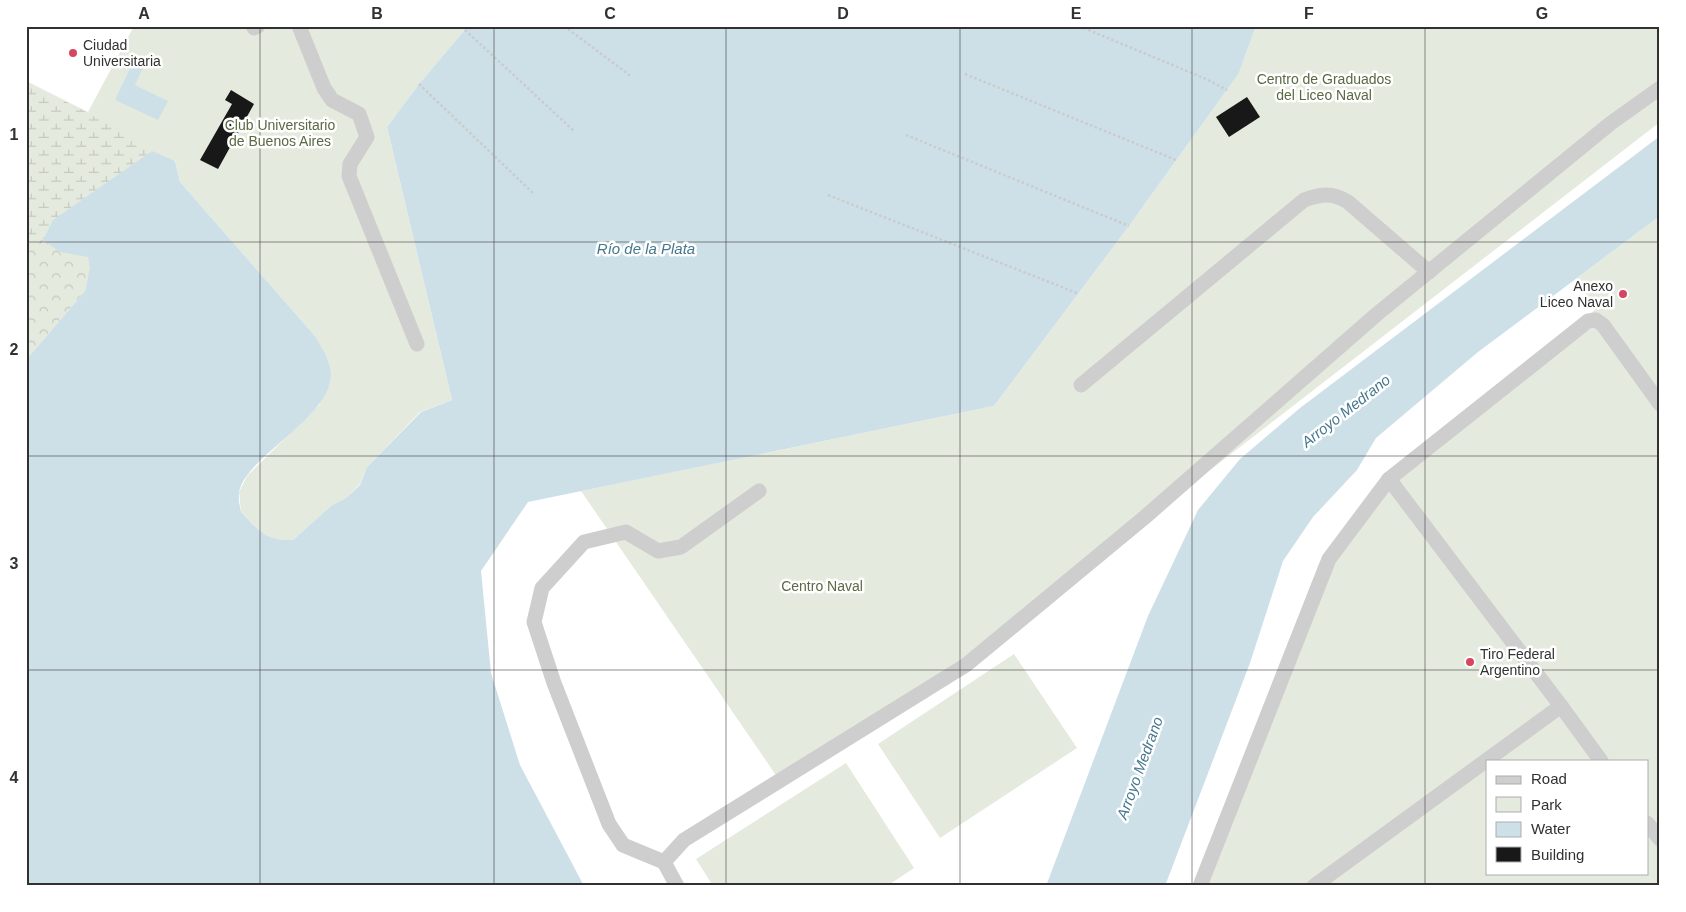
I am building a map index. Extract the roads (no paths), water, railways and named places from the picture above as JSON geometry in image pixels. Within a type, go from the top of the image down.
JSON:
[{"type":"lane","points":[[253,26],[254,28],[258,26]]},
{"type":"lane","points":[[299,26],[324,88],[332,100],[359,114],[367,138],[350,164],[349,176],[418,344]]},
{"type":"lane","points":[[664,862],[684,840],[966,665],[1145,517],[1377,314],[1611,123],[1660,88]]},
{"type":"lane","points":[[1081,385],[1304,200],[1312,197],[1336,194],[1348,202],[1429,272]]},
{"type":"lane","points":[[1200,886],[1329,559],[1389,479],[1588,321],[1596,320],[1602,325],[1660,404]]},
{"type":"lane","points":[[1389,479],[1600,760]]},
{"type":"lane","points":[[677,886],[664,862],[623,845],[609,824],[554,683],[534,622],[542,588],[584,542],[626,532],[658,551],[681,546],[759,491]]},
{"type":"lane","points":[[1487,760],[1561,706]]},
{"type":"lane","points":[[1314,886],[1486,761]]},
{"type":"lane","points":[[1648,823],[1660,839]]},
{"type":"water","name":"Río de la Plata","points":[[468,26],[1256,26],[1239,73],[1129,226],[994,406],[528,502],[481,571],[491,673],[520,765],[584,886],[26,886],[26,360],[85,291],[90,267],[88,257],[60,252],[43,240],[53,220],[152,151],[175,161],[180,182],[315,336],[327,358],[330,369],[330,382],[324,397],[299,426],[254,467],[244,480],[239,493],[241,512],[258,529],[269,537],[293,540],[332,505],[346,498],[360,485],[367,467],[421,412],[452,400],[387,127],[419,84]]},
{"type":"water","points":[[136,56],[146,61],[135,85],[168,101],[158,120],[115,100]]},
{"type":"water","name":"Arroyo Medrano","points":[[1660,136],[1660,216],[1478,352],[1376,438],[1357,470],[1313,517],[1283,561],[1250,663],[1165,886],[1046,886],[1148,616],[1198,510],[1240,459],[1300,408]]},
{"type":"place","name":"Ciudad Universitaria","points":[[73,53]]},
{"type":"place","name":"Anexo Liceo Naval","points":[[1623,294]]},
{"type":"place","name":"Tiro Federal Argentino","points":[[1470,662]]},
{"type":"park label","name":"Centro de Graduados del Liceo Naval","points":[[1324,88]]},
{"type":"park label","name":"Club Universitario de Buenos Aires","points":[[280,134]]},
{"type":"park label","name":"Centro Naval","points":[[822,586]]}]
